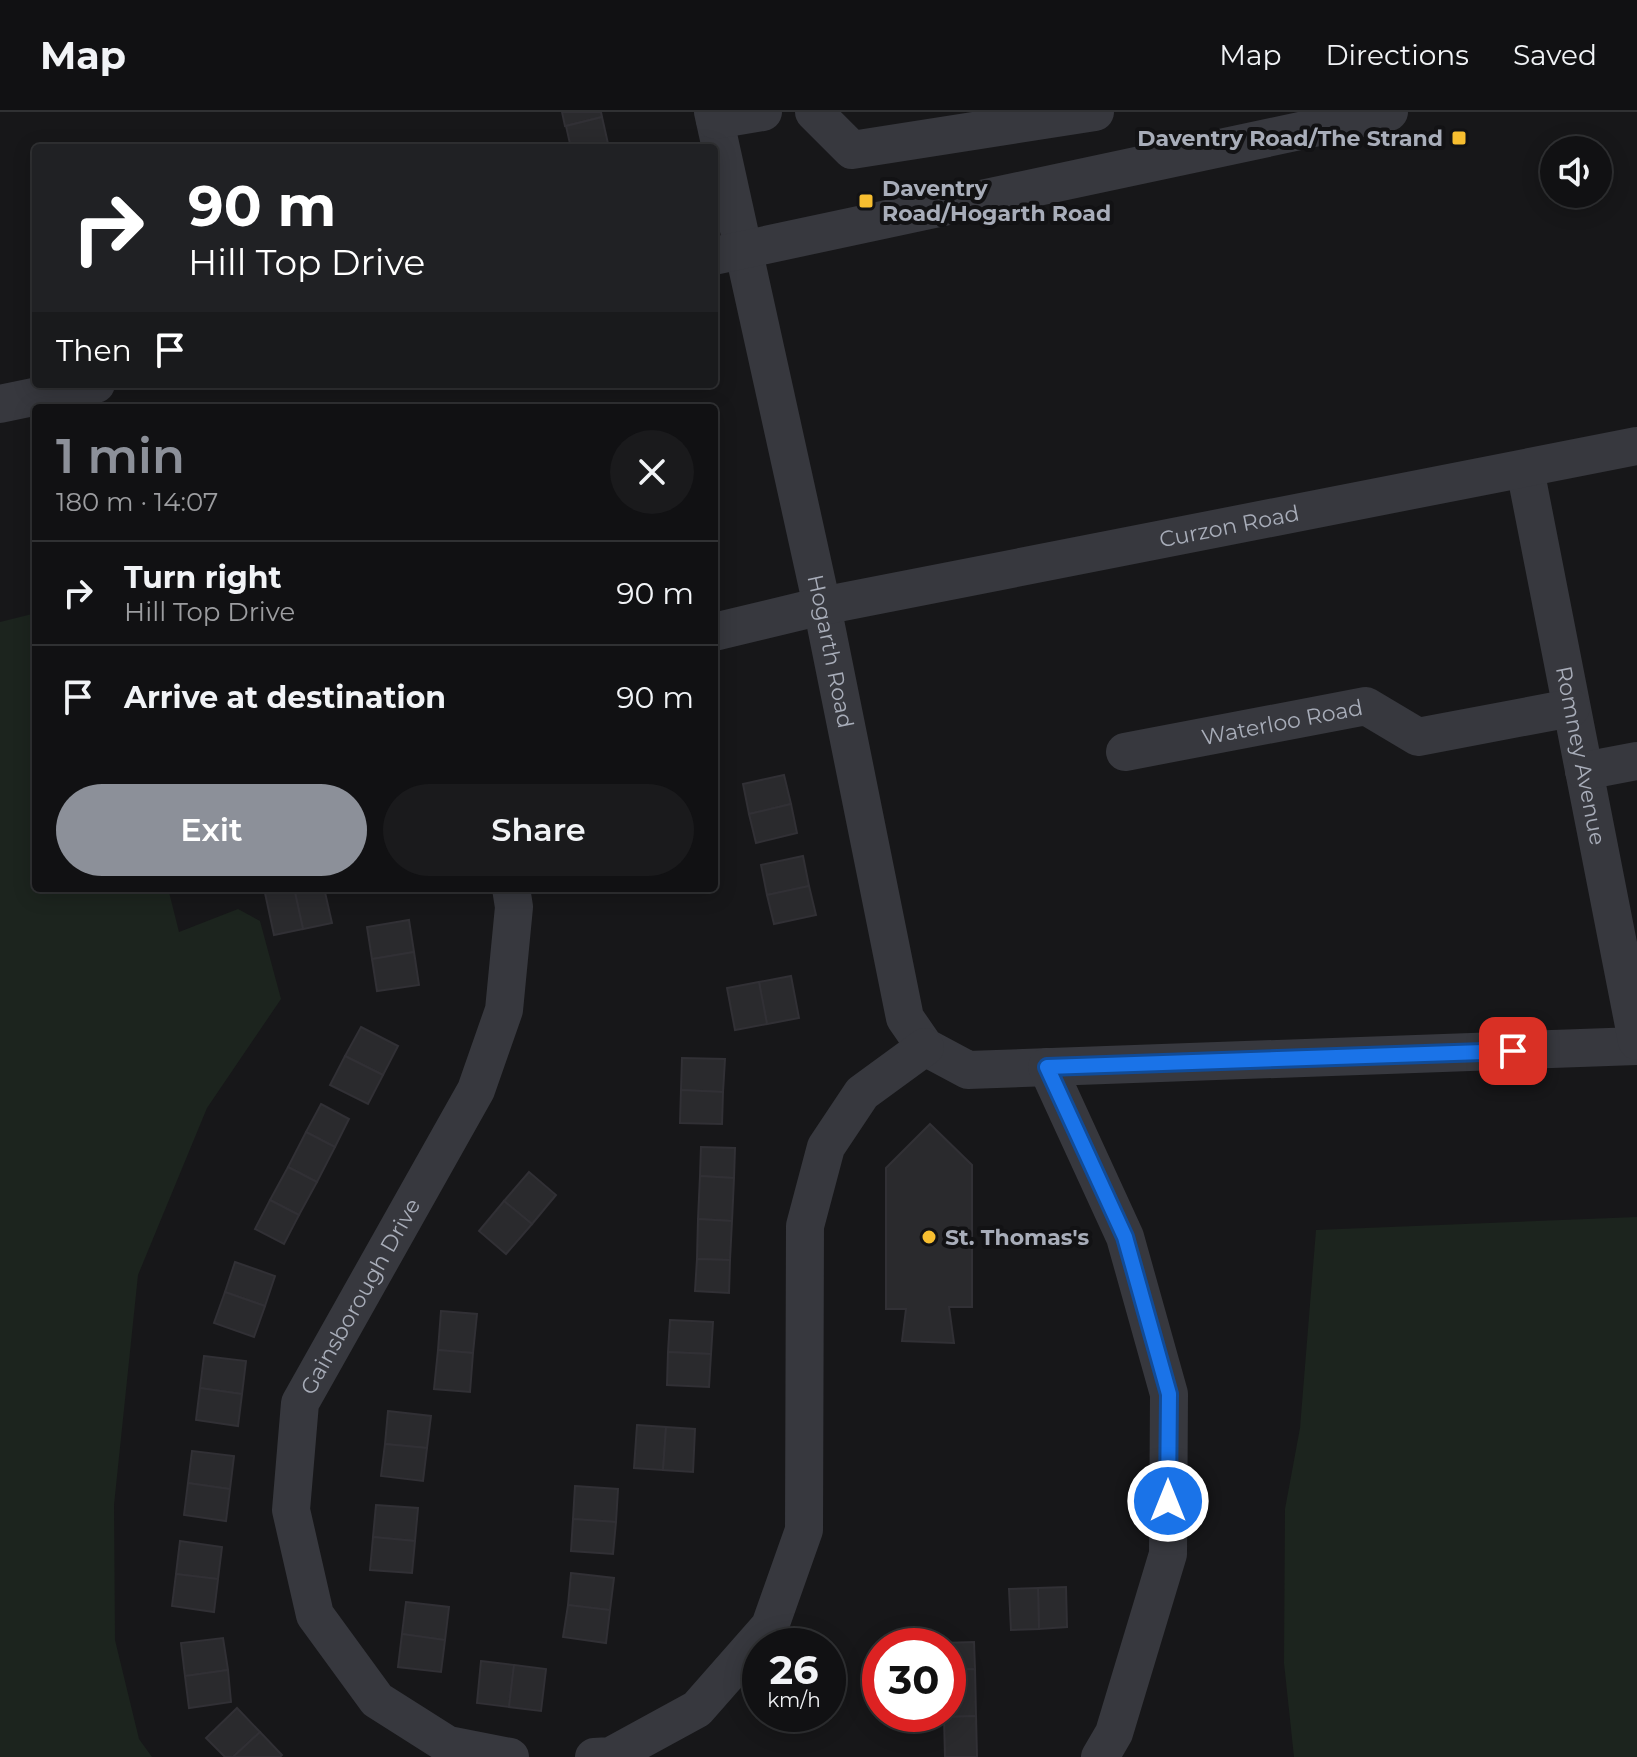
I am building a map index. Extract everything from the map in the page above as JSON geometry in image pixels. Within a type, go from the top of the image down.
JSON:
[{"type":"street","points":[[714,116],[763,112]]},
{"type":"street","points":[[814,112],[852,150],[1095,112]]},
{"type":"street","points":[[729,253],[1389,112]]},
{"type":"street","name":"Hogarth Road","points":[[714,116],[717,144]]},
{"type":"street","name":"Hogarth Road","points":[[718,153],[729,253],[822,606],[905,1018],[925,1047]]},
{"type":"street","points":[[0,404],[77,388]]},
{"type":"street","name":"Curzon Road","points":[[822,606],[1637,446]]},
{"type":"street","name":"Romney Avenue","points":[[1525,469],[1637,1044]]},
{"type":"street","points":[[718,631],[822,606]]},
{"type":"street","name":"Waterloo Road","points":[[1125,752],[1366,706],[1418,737],[1571,708]]},
{"type":"street","points":[[1584,771],[1637,761]]},
{"type":"street","name":"Gainsborough Drive","points":[[510,1757],[448,1745],[377,1700],[315,1615],[291,1510],[300,1403],[476,1090],[504,1010],[514,907],[512,892]]},
{"type":"street","points":[[594,1757],[611,1756],[697,1709],[770,1626],[804,1530],[805,1226],[819,1173],[826,1147],[862,1093],[925,1047],[968,1070],[1637,1044]]},
{"type":"street","points":[[1047,1067],[1125,1237],[1169,1394],[1168,1554],[1114,1733],[1100,1757]]},
{"type":"shaded area","points":[[32,614],[32,892],[169,892],[179,932],[238,909],[260,921],[281,999],[207,1108],[138,1275],[114,1505],[115,1640],[139,1739],[152,1757],[0,1757],[0,622]]},
{"type":"shaded area","points":[[1637,1217],[1637,1757],[1294,1757],[1284,1663],[1285,1509],[1300,1428],[1316,1230]]},
{"type":"building","points":[[562,112],[601,112],[602,117],[565,126]]},
{"type":"building","points":[[602,117],[608,144],[570,144],[566,126]]},
{"type":"building","points":[[784,775],[791,804],[749,814],[743,784]]},
{"type":"building","points":[[791,804],[797,833],[756,843],[749,814]]},
{"type":"building","points":[[803,856],[809,886],[767,895],[761,865]]},
{"type":"building","points":[[809,886],[816,915],[774,924],[767,895]]},
{"type":"building","points":[[295,892],[325,892],[332,923],[303,929]]},
{"type":"building","points":[[295,892],[303,929],[274,935],[265,893]]},
{"type":"building","points":[[409,920],[414,952],[372,959],[367,927]]},
{"type":"building","points":[[414,952],[419,985],[377,991],[372,959]]},
{"type":"building","points":[[791,976],[799,1018],[767,1024],[759,982]]},
{"type":"building","points":[[759,982],[767,1024],[735,1030],[727,988]]},
{"type":"building","points":[[361,1027],[398,1046],[383,1075],[345,1056]]},
{"type":"building","points":[[345,1056],[383,1075],[368,1104],[330,1085]]},
{"type":"building","points":[[682,1058],[725,1059],[723,1092],[681,1090]]},
{"type":"building","points":[[681,1090],[723,1092],[722,1124],[680,1123]]},
{"type":"building","points":[[321,1104],[349,1119],[335,1147],[306,1132]]},
{"type":"building","name":"St. Thomas's","points":[[930,1124],[972,1165],[972,1307],[949,1307],[954,1343],[902,1341],[906,1309],[886,1309],[886,1168]]},
{"type":"building","points":[[306,1132],[335,1147],[317,1182],[288,1167]]},
{"type":"building","points":[[701,1147],[735,1148],[734,1178],[700,1176]]},
{"type":"building","points":[[288,1167],[317,1182],[299,1215],[270,1200]]},
{"type":"building","points":[[529,1172],[556,1195],[532,1224],[504,1201]]},
{"type":"building","points":[[700,1176],[734,1178],[732,1221],[698,1219]]},
{"type":"building","points":[[270,1200],[299,1215],[284,1244],[255,1229]]},
{"type":"building","points":[[504,1201],[532,1224],[506,1254],[479,1231]]},
{"type":"building","points":[[698,1219],[732,1221],[730,1260],[697,1259]]},
{"type":"building","points":[[697,1259],[730,1260],[729,1293],[695,1291]]},
{"type":"building","points":[[235,1262],[275,1276],[265,1306],[225,1292]]},
{"type":"building","points":[[225,1292],[265,1306],[254,1337],[214,1323]]},
{"type":"building","points":[[441,1311],[477,1314],[473,1353],[438,1350]]},
{"type":"building","points":[[670,1320],[713,1322],[711,1354],[668,1352]]},
{"type":"building","points":[[438,1350],[473,1353],[470,1392],[434,1389]]},
{"type":"building","points":[[668,1352],[711,1354],[709,1387],[667,1385]]},
{"type":"building","points":[[204,1356],[246,1361],[242,1394],[200,1388]]},
{"type":"building","points":[[200,1388],[242,1394],[238,1426],[196,1420]]},
{"type":"building","points":[[388,1411],[431,1416],[427,1448],[385,1444]]},
{"type":"building","points":[[637,1425],[666,1427],[663,1470],[634,1468]]},
{"type":"building","points":[[666,1427],[695,1429],[693,1472],[663,1470]]},
{"type":"building","points":[[385,1444],[427,1448],[423,1481],[381,1476]]},
{"type":"building","points":[[192,1451],[234,1456],[230,1489],[188,1483]]},
{"type":"building","points":[[188,1483],[230,1489],[226,1521],[184,1515]]},
{"type":"building","points":[[575,1486],[618,1489],[616,1522],[573,1519]]},
{"type":"building","points":[[376,1505],[418,1508],[415,1541],[373,1537]]},
{"type":"building","points":[[573,1519],[616,1522],[613,1554],[571,1551]]},
{"type":"building","points":[[373,1537],[415,1541],[412,1573],[370,1570]]},
{"type":"building","points":[[180,1541],[222,1547],[218,1579],[176,1574]]},
{"type":"building","points":[[571,1573],[614,1578],[610,1610],[568,1605]]},
{"type":"building","points":[[176,1574],[218,1579],[214,1612],[172,1606]]},
{"type":"building","points":[[1066,1587],[1067,1627],[1039,1629],[1038,1588]]},
{"type":"building","points":[[1038,1588],[1039,1629],[1011,1630],[1009,1589]]},
{"type":"building","points":[[406,1602],[449,1607],[445,1640],[402,1634]]},
{"type":"building","points":[[568,1605],[610,1610],[606,1643],[563,1637]]},
{"type":"building","points":[[402,1634],[445,1640],[441,1672],[398,1667]]},
{"type":"building","points":[[223,1638],[228,1670],[185,1676],[181,1643]]},
{"type":"building","points":[[966,1642],[974,1642],[975,1669],[966,1669]]},
{"type":"building","points":[[481,1661],[514,1665],[509,1707],[477,1703]]},
{"type":"building","points":[[514,1665],[546,1669],[541,1711],[509,1707]]},
{"type":"building","points":[[966,1669],[975,1669],[976,1716],[966,1716]]},
{"type":"building","points":[[228,1670],[231,1702],[189,1708],[185,1676]]},
{"type":"building","points":[[237,1708],[260,1732],[233,1757],[225,1757],[206,1738]]},
{"type":"building","points":[[966,1716],[976,1716],[977,1757],[945,1757],[944,1732],[966,1732]]},
{"type":"building","points":[[260,1732],[282,1755],[280,1757],[233,1757]]},
{"type":"place","name":"Daventry Road/The Strand","points":[[1459,138]]},
{"type":"place","name":"Daventry Road/Hogarth Road","points":[[866,201]]},
{"type":"place","name":"St. Thomas's","points":[[929,1237]]},
{"type":"route","points":[[1168,1501],[1169,1394],[1125,1237],[1047,1067],[1513,1051]]}]
